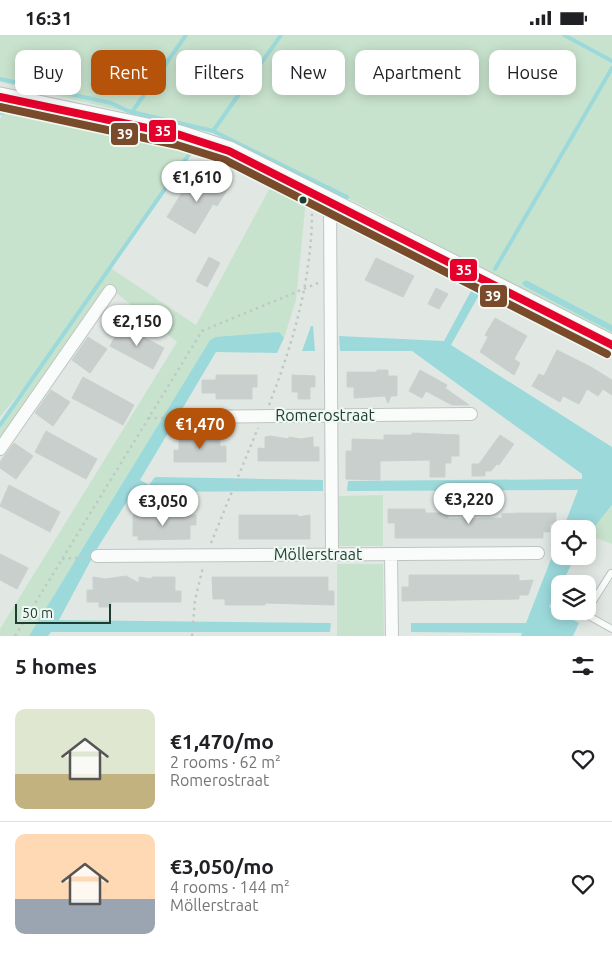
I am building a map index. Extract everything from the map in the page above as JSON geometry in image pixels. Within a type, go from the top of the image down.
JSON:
[{"type":"main road","points":[[0,97],[196,139],[229,151],[612,345]]},
{"type":"street","points":[[330,201],[332,555]]},
{"type":"street","points":[[0,449],[110,291]]},
{"type":"street","name":"Romerostraat","points":[[180,417],[471,414]]},
{"type":"street","points":[[391,553],[392,636]]},
{"type":"street","name":"Möllerstraat","points":[[97,556],[538,553]]},
{"type":"lane","points":[[596,596],[611,573]]},
{"type":"lane","points":[[596,620],[612,629]]},
{"type":"path","points":[[228,497],[289,354],[300,316],[310,240],[312,192]]},
{"type":"path","points":[[15,636],[202,331],[331,277]]},
{"type":"path","points":[[148,418],[180,417]]},
{"type":"path","points":[[62,559],[97,556]]},
{"type":"path","points":[[192,636],[194,616]]},
{"type":"green space","points":[[0,35],[612,35],[612,325],[526,280],[523,284],[612,332],[612,338],[389,225],[391,220],[215,133],[55,95],[81,95],[81,50],[15,50],[15,86],[0,82]]},
{"type":"green space","points":[[5,109],[192,147],[109,267],[196,325],[273,182],[306,200],[296,300],[284,338],[279,332],[210,340],[29,636],[0,636],[0,629],[177,342],[109,287],[0,441],[0,422],[27,384],[0,417],[0,119]]},
{"type":"green space","points":[[383,495],[383,546],[339,546],[339,496]]},
{"type":"green space","points":[[612,505],[612,544],[596,538],[596,525]]},
{"type":"green space","points":[[337,564],[383,564],[384,636],[337,636]]},
{"type":"water","points":[[526,280],[612,325],[612,332],[524,286],[522,283]]},
{"type":"water","points":[[471,291],[479,295],[451,345],[612,447],[612,505],[596,525],[596,520],[566,520],[578,490],[347,491],[348,481],[582,479],[582,474],[412,351],[340,351],[339,336],[444,341]]},
{"type":"water","points":[[311,326],[313,326],[315,351],[302,351]]},
{"type":"water","points":[[279,332],[284,338],[277,353],[216,352],[140,480],[149,485],[155,477],[323,480],[323,491],[133,492],[98,547],[59,620],[331,623],[330,632],[51,632],[48,636],[29,636],[210,340],[216,337]]},
{"type":"water","points":[[551,559],[551,565],[571,565],[566,575],[551,575],[551,603],[549,607],[551,608],[551,620],[573,620],[579,623],[573,636],[521,636],[522,633],[411,632],[411,623],[526,623]]},
{"type":"building","points":[[209,174],[229,187],[217,206],[213,204],[195,234],[167,217],[191,178],[202,185]]},
{"type":"building","points":[[209,257],[220,263],[207,287],[196,281]]},
{"type":"building","points":[[376,258],[414,276],[403,297],[365,280]]},
{"type":"building","points":[[436,288],[448,294],[439,309],[428,304]]},
{"type":"building","points":[[495,318],[527,336],[514,359],[520,363],[514,375],[480,352],[488,337],[485,335]]},
{"type":"building","points":[[121,325],[164,348],[153,369],[110,346]]},
{"type":"building","points":[[88,337],[107,349],[90,373],[72,360]]},
{"type":"building","points":[[557,350],[612,380],[612,395],[603,389],[598,396],[587,389],[579,404],[563,396],[560,402],[532,386],[539,374],[544,376]]},
{"type":"building","points":[[377,370],[388,370],[388,376],[397,376],[397,396],[391,396],[388,403],[385,396],[354,398],[354,387],[347,387],[347,372],[377,372]]},
{"type":"building","points":[[420,370],[447,385],[445,388],[469,405],[452,405],[426,391],[422,398],[409,391]]},
{"type":"building","points":[[216,375],[257,375],[257,387],[252,387],[252,399],[216,399],[216,393],[202,393],[202,380],[216,380]]},
{"type":"building","points":[[292,375],[315,376],[315,387],[310,387],[310,399],[298,399],[298,392],[292,392]]},
{"type":"building","points":[[83,377],[134,405],[123,425],[72,398]]},
{"type":"building","points":[[51,390],[70,402],[53,426],[35,413]]},
{"type":"building","points":[[46,431],[97,459],[86,479],[35,452]]},
{"type":"building","points":[[412,433],[459,435],[459,456],[451,456],[451,463],[445,463],[445,477],[430,477],[430,460],[380,461],[380,480],[346,479],[346,451],[352,451],[352,439],[384,440],[384,435],[412,435]]},
{"type":"building","points":[[500,435],[514,444],[499,465],[497,464],[491,471],[485,471],[485,476],[472,476],[472,464],[479,464]]},
{"type":"building","points":[[179,437],[220,438],[220,446],[226,446],[226,462],[174,462],[174,450],[179,450]]},
{"type":"building","points":[[265,437],[289,439],[289,437],[301,439],[313,437],[313,447],[319,447],[319,461],[258,461],[258,448],[265,449]]},
{"type":"building","points":[[14,443],[33,456],[16,479],[0,468],[0,462]]},
{"type":"building","points":[[9,485],[60,512],[50,532],[0,506]]},
{"type":"building","points":[[388,509],[425,509],[425,513],[448,513],[448,519],[502,518],[502,514],[518,513],[556,513],[556,520],[551,520],[550,532],[543,532],[543,538],[395,538],[395,523],[388,523]]},
{"type":"building","points":[[133,515],[167,515],[167,518],[196,515],[196,525],[190,525],[190,539],[138,540],[138,536],[133,536]]},
{"type":"building","points":[[239,515],[298,515],[298,517],[310,515],[310,539],[239,539]]},
{"type":"building","points":[[0,554],[28,568],[17,589],[0,580]]},
{"type":"building","points":[[409,575],[519,575],[519,581],[533,580],[528,595],[519,595],[519,599],[402,601],[402,587],[409,587]]},
{"type":"building","points":[[126,576],[139,583],[139,577],[152,579],[152,577],[175,577],[175,591],[181,591],[181,602],[111,602],[111,607],[99,607],[99,602],[87,602],[87,590],[93,590],[93,577],[105,579]]},
{"type":"building","points":[[212,577],[328,577],[328,591],[334,591],[334,605],[265,603],[265,605],[225,605],[225,599],[213,599]]},
{"type":"waterway","points":[[132,112],[186,35]]},
{"type":"waterway","points":[[213,131],[281,35]]},
{"type":"waterway","points":[[564,35],[612,61]]},
{"type":"waterway","points":[[495,269],[612,68]]},
{"type":"waterway","points":[[0,79],[111,103],[128,111],[213,131],[347,197]]},
{"type":"waterway","points":[[0,113],[12,111],[165,142],[187,147],[190,153],[0,425]]},
{"type":"transit line","name":"35","points":[[0,97],[180,135],[229,151],[612,345]]},
{"type":"transit line","name":"39","points":[[0,107],[177,145],[225,160],[607,354]]}]
